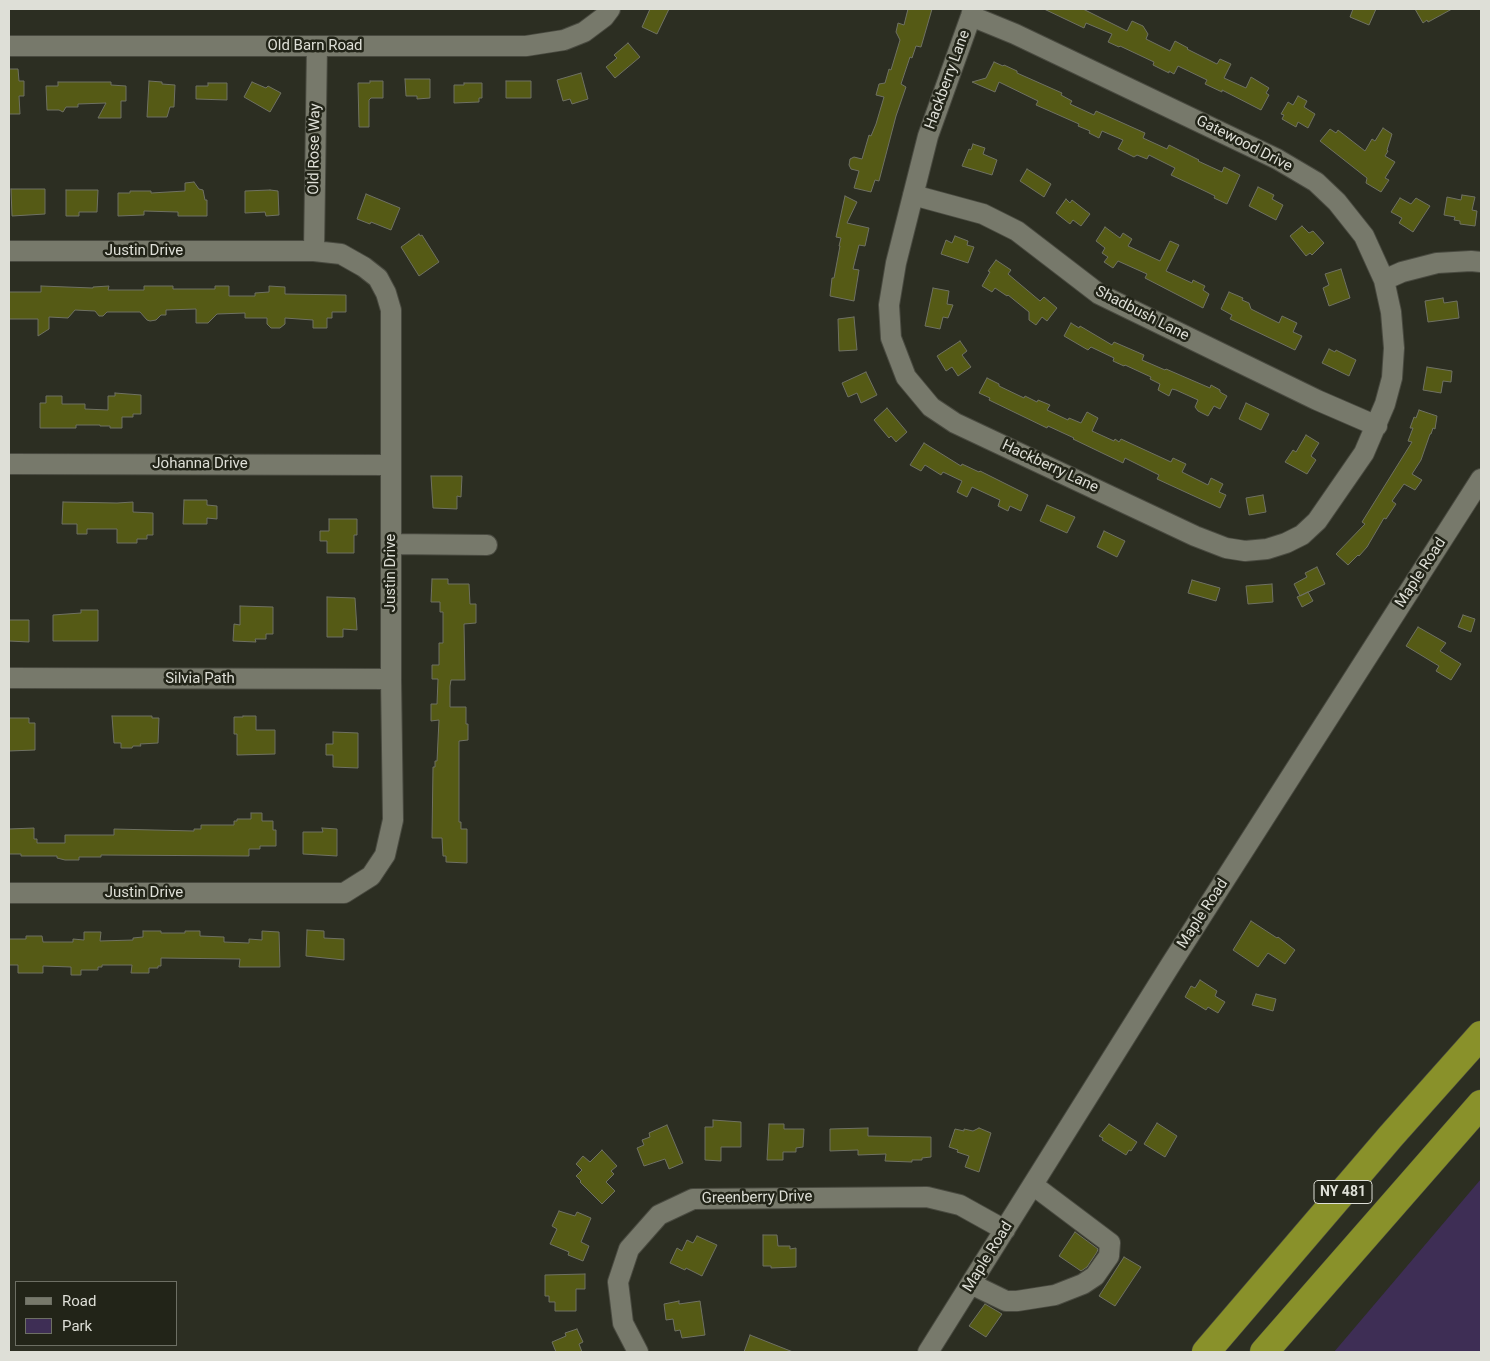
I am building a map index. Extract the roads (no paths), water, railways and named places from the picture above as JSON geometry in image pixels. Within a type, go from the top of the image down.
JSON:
[{"type":"highway","name":"NY 481","points":[[1206,1352],[1481,1035]]},
{"type":"highway","name":"NY 481","points":[[1264,1352],[1481,1104]]},
{"type":"street","name":"Old Barn Road","points":[[9,46],[526,46],[564,40],[584,32],[604,17],[610,9]]},
{"type":"street","name":"Hackberry Lane","points":[[972,12],[928,136],[896,263],[889,305],[891,338],[906,377],[931,407],[955,423],[1195,536],[1226,548],[1245,551],[1268,549],[1302,535],[1318,521],[1364,453],[1377,426],[1386,404],[1392,378],[1394,348],[1392,312],[1384,280]]},
{"type":"street","name":"Gatewood Drive","points":[[972,12],[1277,159],[1316,182],[1337,202],[1364,236],[1384,280]]},
{"type":"street","name":"Old Rose Way","points":[[314,251],[317,46]]},
{"type":"street","name":"Shadbush Lane","points":[[913,195],[983,214],[1017,231],[1099,294],[1317,400],[1377,426]]},
{"type":"street","name":"Justin Drive","points":[[9,251],[314,251],[341,254],[364,266],[378,278],[386,293],[391,310],[391,679],[394,820],[385,855],[371,876],[344,894],[9,893]]},
{"type":"street","points":[[1384,280],[1402,272],[1437,263],[1481,262]]},
{"type":"street","name":"Johanna Drive","points":[[9,464],[392,465]]},
{"type":"street","name":"Maple Road","points":[[928,1352],[1182,948],[1481,479]]},
{"type":"street","points":[[392,544],[487,545]]},
{"type":"street","name":"Silvia Path","points":[[9,678],[391,679]]},
{"type":"street","points":[[971,1284],[1006,1300],[1017,1301],[1055,1295],[1083,1284],[1095,1276],[1109,1256],[1110,1243],[1033,1185]]},
{"type":"street","name":"Greenberry Drive","points":[[638,1352],[623,1323],[618,1282],[629,1249],[659,1215],[692,1199],[926,1197],[960,1205],[1005,1230]]}]
